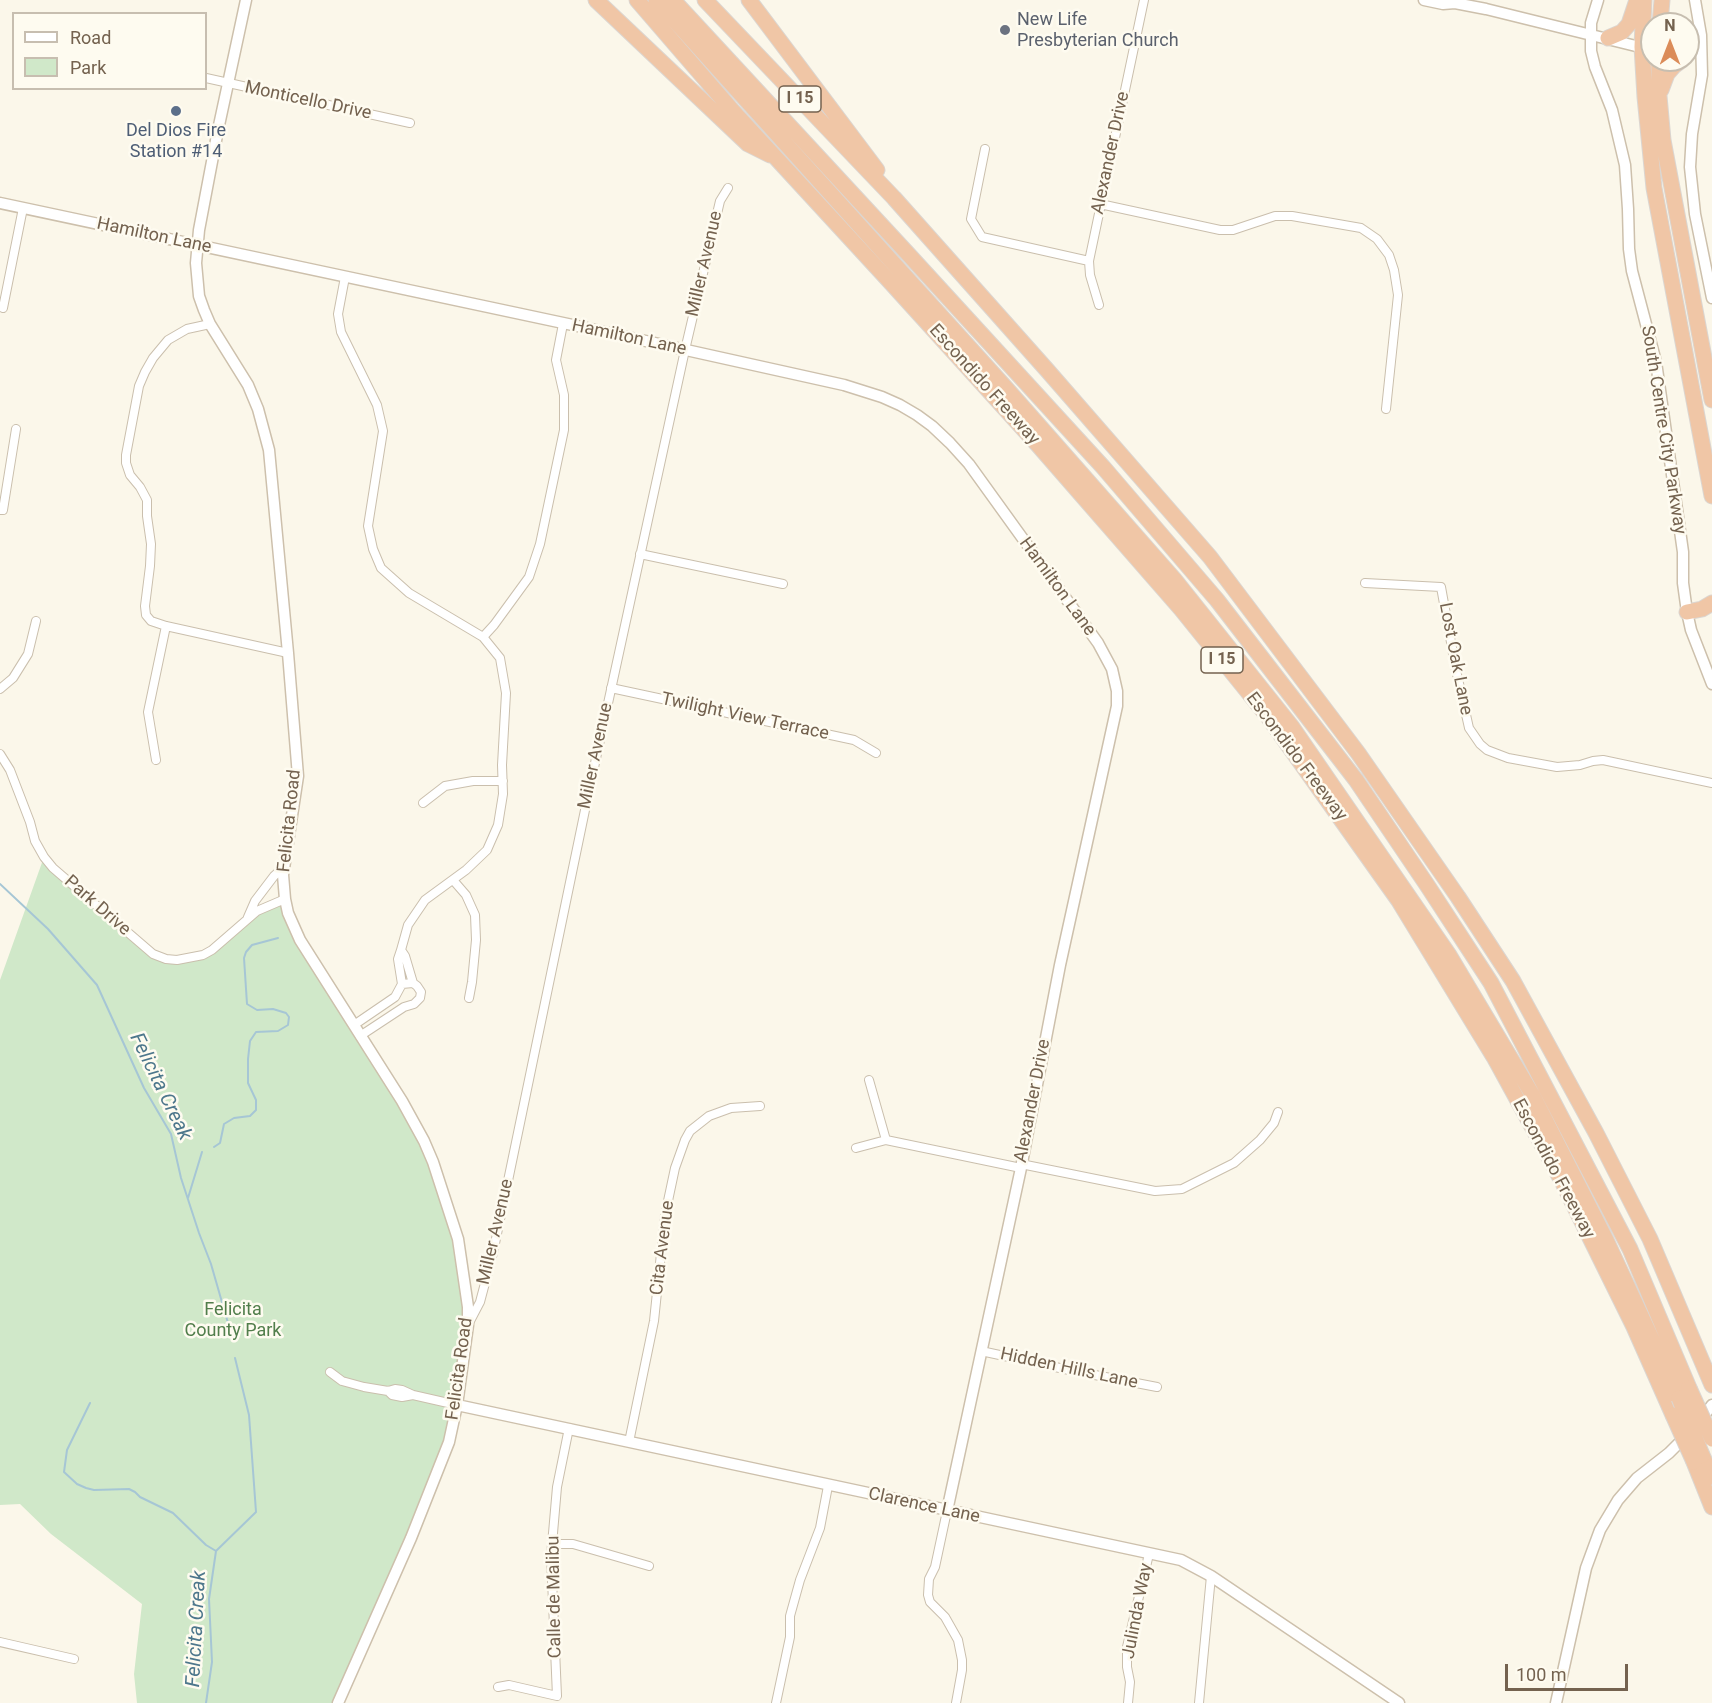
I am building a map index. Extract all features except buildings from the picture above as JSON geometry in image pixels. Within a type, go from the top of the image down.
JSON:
[{"type":"highway","points":[[596,0],[748,144],[775,157]]},
{"type":"highway","name":"Escondido Freeway","points":[[637,0],[775,157],[1023,428],[1181,609],[1269,718],[1348,827],[1400,901],[1494,1057],[1563,1183],[1634,1327],[1673,1415],[1698,1459],[1712,1507]]},
{"type":"highway","points":[[656,0],[1005,387],[1174,579],[1292,727],[1449,955],[1532,1094],[1684,1393],[1712,1439]]},
{"type":"highway","points":[[673,0],[902,246],[1103,467],[1217,600],[1356,780],[1491,983],[1630,1249],[1684,1393],[1698,1459],[1712,1477]]},
{"type":"highway","name":"I 15","points":[[705,0],[894,198],[1210,557],[1359,753],[1513,981],[1596,1133],[1650,1239],[1712,1385]]},
{"type":"highway","points":[[749,0],[876,167],[894,198]]},
{"type":"highway","points":[[1608,38],[1622,32],[1629,24],[1637,0]]},
{"type":"highway","points":[[660,26],[729,80]]},
{"type":"highway","name":"South Centre City Parkway","points":[[1647,72],[1646,108],[1654,188],[1712,496]]},
{"type":"highway","points":[[1659,72],[1659,96],[1671,185],[1712,400]]},
{"type":"highway","points":[[1659,96],[1669,72]]},
{"type":"highway","points":[[1687,612],[1710,609]]},
{"type":"street","name":"Felicita Road","points":[[246,0],[218,130],[199,230],[196,263],[199,296],[210,324],[248,385],[258,409],[268,450],[298,776],[284,867],[285,899],[300,940],[402,1101],[424,1141],[437,1172],[458,1239],[465,1279],[468,1325],[458,1405],[448,1442],[415,1529],[338,1703]]},
{"type":"street","name":"Alexander Drive","points":[[1099,305],[1090,276],[1089,261],[1144,0]]},
{"type":"street","points":[[1424,0],[1486,9],[1640,46]]},
{"type":"street","name":"South Centre City Parkway","points":[[1598,0],[1591,23],[1593,60],[1612,110],[1625,165],[1630,260],[1656,362],[1683,552],[1683,583],[1687,612],[1695,641],[1712,684]]},
{"type":"street","points":[[1695,0],[1707,61],[1702,76],[1692,134],[1690,167],[1695,214],[1712,298]]},
{"type":"street","name":"Monticello Drive","points":[[207,78],[410,123]]},
{"type":"street","points":[[985,149],[971,219],[982,237],[1089,261]]},
{"type":"street","name":"Miller Avenue","points":[[468,1325],[480,1302],[493,1252],[611,688],[685,350],[720,201],[728,188]]},
{"type":"street","name":"Hamilton Lane","points":[[0,203],[685,350],[864,391],[900,405],[932,426],[969,464],[1098,643],[1112,669],[1117,691]]},
{"type":"street","points":[[1100,204],[1220,230],[1233,230],[1275,216],[1292,216],[1361,228],[1377,239],[1389,255],[1398,295],[1386,409]]},
{"type":"street","points":[[3,308],[23,208]]},
{"type":"street","points":[[345,277],[338,314],[341,332],[377,405],[383,431],[368,526],[373,549],[381,568],[409,594],[483,637],[500,658],[506,693],[503,794],[498,825],[487,850],[466,870],[425,900],[408,925],[398,959],[402,984],[395,997],[354,1025]]},
{"type":"street","points":[[210,324],[186,329],[168,340],[153,358],[139,386],[127,446],[126,463],[130,475],[147,500],[151,544],[146,615],[151,621],[166,626],[288,653]]},
{"type":"street","points":[[483,637],[529,577],[540,544],[564,430],[564,395],[556,360],[563,324]]},
{"type":"street","points":[[1,510],[16,429]]},
{"type":"street","points":[[640,554],[783,584]]},
{"type":"street","name":"Lost Oak Lane","points":[[1365,583],[1441,587],[1469,728],[1487,750],[1508,758],[1557,767],[1603,760],[1712,783]]},
{"type":"street","points":[[0,689],[13,678],[28,654],[36,621]]},
{"type":"street","points":[[156,760],[148,712],[166,626]]},
{"type":"street","name":"Twilight View Terrace","points":[[611,688],[854,740],[876,753]]},
{"type":"street","name":"Alexander Drive","points":[[946,1511],[1021,1166],[1060,965],[1117,706],[1117,691]]},
{"type":"street","name":"Park Drive","points":[[0,754],[10,770],[30,822],[34,841],[44,857],[53,868],[153,954],[177,960],[196,957],[212,950],[248,917],[264,906],[285,899]]},
{"type":"street","points":[[423,803],[445,786],[473,781],[503,782]]},
{"type":"street","name":"Park Drive","points":[[248,917],[255,901],[284,867]]},
{"type":"street","points":[[453,879],[466,896],[475,915],[476,940],[469,998]]},
{"type":"street","points":[[360,1036],[404,1007],[414,1004],[420,998],[421,992],[413,982],[401,950]]},
{"type":"street","points":[[402,984],[413,982]]},
{"type":"street","points":[[869,1080],[886,1140]]},
{"type":"street","name":"Cita Avenue","points":[[629,1442],[654,1321],[664,1215],[675,1168],[685,1140],[690,1131],[710,1116],[732,1108],[760,1106]]},
{"type":"street","points":[[856,1148],[886,1140],[1155,1191],[1182,1189],[1234,1164],[1267,1132],[1278,1112]]},
{"type":"street","name":"Hidden Hills Lane","points":[[981,1351],[1157,1387]]},
{"type":"street","name":"Clarence Lane","points":[[330,1372],[342,1381],[388,1391],[402,1390],[412,1395],[828,1486],[1181,1560],[1211,1576],[1399,1703]]},
{"type":"street","points":[[1556,1703],[1586,1568],[1600,1530],[1618,1500],[1637,1478],[1669,1453],[1712,1405]]},
{"type":"street","name":"Calle de Malibu","points":[[498,1687],[509,1686],[557,1696],[551,1566],[557,1487],[568,1428]]},
{"type":"street","points":[[776,1703],[790,1637],[790,1616],[800,1580],[820,1528],[828,1486]]},
{"type":"street","points":[[946,1511],[935,1567],[929,1579],[928,1595],[930,1602],[945,1617],[958,1640],[962,1670],[956,1703]]},
{"type":"street","points":[[552,1544],[573,1544],[649,1566]]},
{"type":"street","name":"Julinda Way","points":[[1128,1703],[1130,1682],[1127,1647],[1149,1554]]},
{"type":"street","points":[[1199,1703],[1211,1576]]},
{"type":"street","points":[[0,1642],[74,1659]]},
{"type":"green space","name":"Felicita County Park","points":[[44,857],[154,954],[196,957],[248,917],[285,899],[288,913],[402,1101],[454,1222],[467,1307],[449,1442],[338,1703],[137,1703],[134,1674],[142,1604],[51,1534],[20,1504],[0,1505],[0,980]]},
{"type":"waterway","name":"Felicita Creak","points":[[0,884],[48,929],[97,985],[144,1088],[171,1134],[181,1178],[211,1264],[232,1337]]},
{"type":"waterway","points":[[214,1147],[220,1143],[224,1124],[234,1118],[250,1116],[256,1110],[256,1100],[248,1083],[250,1041],[256,1032],[278,1031],[288,1025],[289,1017],[286,1013],[273,1009],[257,1010],[247,1004],[244,958],[246,952],[252,945],[278,938]]},
{"type":"waterway","points":[[188,1198],[202,1152]]},
{"type":"waterway","name":"Felicita Creak","points":[[206,1703],[212,1662],[209,1599],[216,1551],[256,1512],[249,1415],[235,1358]]},
{"type":"waterway","points":[[90,1403],[67,1450],[64,1472],[77,1484],[86,1488],[94,1490],[129,1489],[135,1492],[140,1497],[173,1513],[206,1545],[216,1551]]},
{"type":"place","name":"New Life Presbyterian Church","points":[[1005,30]]},
{"type":"place","name":"Del Dios Fire Station #14","points":[[176,111]]}]
